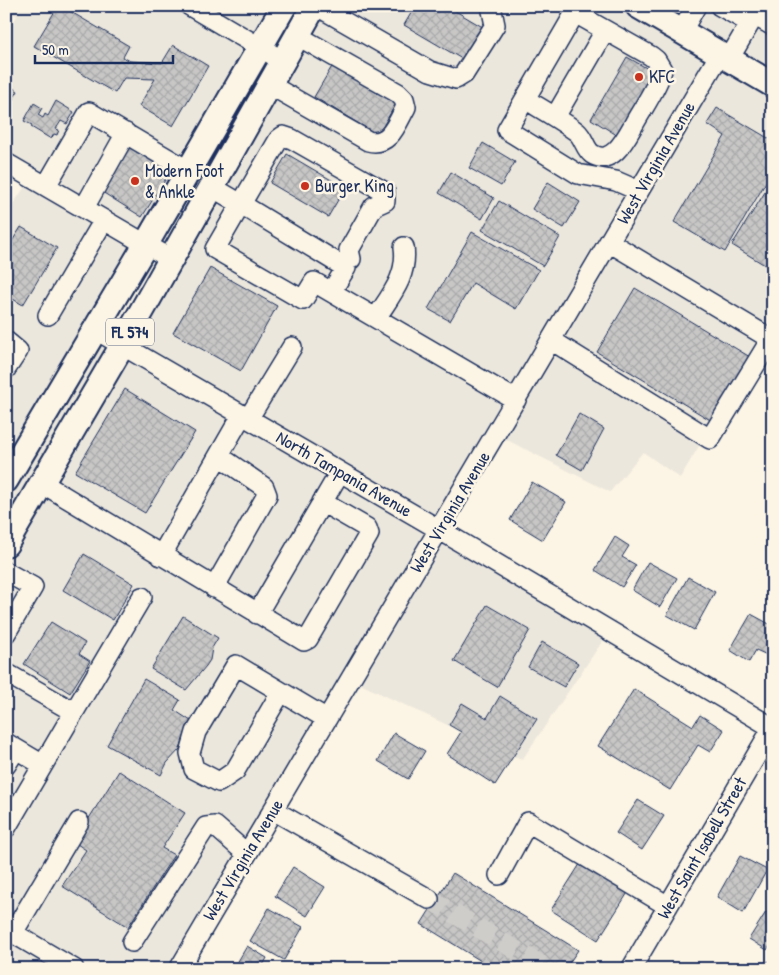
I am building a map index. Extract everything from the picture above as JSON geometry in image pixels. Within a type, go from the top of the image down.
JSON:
[{"type":"main road","name":"FL 574","points":[[6,480],[96,330],[284,6]]},
{"type":"main road","name":"FL 574","points":[[6,544],[122,346],[316,6]]},
{"type":"main road","points":[[638,6],[772,83]]},
{"type":"street","points":[[190,6],[283,62]]},
{"type":"street","points":[[316,6],[430,71],[456,79],[464,74],[495,25],[491,6]]},
{"type":"street","points":[[682,32],[696,6]]},
{"type":"street","points":[[720,6],[755,15],[773,26]]},
{"type":"street","points":[[525,99],[579,133],[592,154],[607,156],[617,151],[658,81],[662,70],[656,60],[605,31],[577,10],[525,99],[507,130],[578,174],[616,180],[639,191]]},
{"type":"street","name":"West Virginia Avenue","points":[[179,969],[639,191],[725,57],[755,15]]},
{"type":"street","points":[[555,117],[605,31]]},
{"type":"street","points":[[270,84],[368,142],[376,144],[384,141],[390,134],[406,108],[404,99],[388,86],[298,36]]},
{"type":"street","points":[[46,186],[89,112],[189,170]]},
{"type":"street","points":[[84,208],[126,134]]},
{"type":"street","points":[[331,292],[348,263],[349,250],[374,206],[385,200],[385,192],[292,139],[283,136],[279,139],[215,249],[303,300],[314,282],[331,292],[376,318],[516,400]]},
{"type":"street","points":[[6,163],[171,259]]},
{"type":"street","points":[[212,187],[348,263]]},
{"type":"street","points":[[48,315],[104,220]]},
{"type":"street","points":[[551,340],[710,439],[771,339],[610,242]]},
{"type":"street","points":[[376,318],[400,281],[406,260],[404,247]]},
{"type":"street","name":"North Tampania Avenue","points":[[96,330],[440,530],[773,728]]},
{"type":"street","points":[[6,341],[18,351],[6,369]]},
{"type":"street","points":[[161,556],[219,456],[292,346]]},
{"type":"street","points":[[214,588],[267,495],[264,487],[219,456]]},
{"type":"street","points":[[257,614],[340,472]]},
{"type":"street","points":[[42,483],[304,641],[308,639],[370,534],[369,531],[322,502]]},
{"type":"street","points":[[6,572],[33,587],[6,633]]},
{"type":"street","points":[[6,828],[142,597]]},
{"type":"street","points":[[282,692],[235,771],[219,782],[194,769],[190,753],[196,732],[236,665],[282,692],[327,719]]},
{"type":"street","points":[[6,673],[74,712]]},
{"type":"street","name":"West Saint Isabell Street","points":[[632,969],[773,728]]},
{"type":"street","points":[[6,765],[11,746],[43,765]]},
{"type":"street","points":[[273,810],[429,899]]},
{"type":"street","points":[[74,969],[10,931],[79,822]]},
{"type":"street","points":[[499,875],[528,822],[668,906]]},
{"type":"street","points":[[132,942],[206,827],[215,826],[247,854]]},
{"type":"shaded area","points":[[6,6],[171,6],[246,51],[142,231],[6,152],[6,34],[17,16],[6,10]]},
{"type":"shaded area","points":[[208,6],[272,6],[256,35]]},
{"type":"shaded area","points":[[327,6],[619,6],[706,57],[435,516],[136,343]]},
{"type":"shaded area","points":[[657,6],[773,6],[773,59],[766,70]]},
{"type":"shaded area","points":[[724,67],[773,96],[773,338],[766,334],[680,478],[643,452],[610,492],[505,439]]},
{"type":"shaded area","points":[[26,185],[132,247],[6,460],[6,215]]},
{"type":"shaded area","points":[[100,343],[108,348],[6,523],[6,502]]},
{"type":"shaded area","points":[[127,359],[426,533],[166,969],[93,969],[6,918],[6,565]]},
{"type":"shaded area","points":[[444,543],[604,639],[522,760],[360,684]]},
{"type":"shaded area","points":[[6,940],[47,965],[54,969],[6,969]]},
{"type":"building","points":[[58,6],[129,46],[123,57],[130,61],[162,63],[173,45],[208,66],[173,126],[139,106],[155,79],[124,78],[115,93],[34,46]]},
{"type":"building","points":[[407,6],[447,6],[486,29],[467,62],[404,25],[413,10]]},
{"type":"building","points":[[627,57],[657,74],[620,137],[591,119]]},
{"type":"building","points":[[334,63],[398,100],[378,135],[314,97]]},
{"type":"building","points":[[6,84],[18,91],[6,111]]},
{"type":"building","points":[[56,101],[74,112],[67,124],[61,121],[56,129],[59,130],[57,135],[54,134],[51,139],[24,121],[34,103],[42,108],[38,115],[43,118],[45,114],[48,116]]},
{"type":"building","points":[[717,108],[773,141],[773,170],[725,252],[674,222],[725,136],[707,124]]},
{"type":"building","name":"Modern Foot & Ankle","points":[[131,140],[154,155],[151,159],[170,172],[142,217],[99,190]]},
{"type":"building","points":[[483,143],[515,162],[501,186],[469,168]]},
{"type":"building","points":[[287,154],[345,188],[328,217],[270,183]]},
{"type":"building","points":[[451,172],[494,198],[482,219],[439,193]]},
{"type":"building","points":[[548,182],[580,202],[564,228],[532,209]]},
{"type":"building","points":[[770,184],[773,186],[773,270],[732,245]]},
{"type":"building","points":[[499,201],[560,237],[543,266],[482,230]]},
{"type":"building","points":[[21,227],[57,248],[23,305],[6,295],[6,251]]},
{"type":"building","points":[[472,232],[539,270],[516,309],[473,283],[450,321],[428,309]]},
{"type":"building","points":[[210,268],[277,306],[241,371],[173,333]]},
{"type":"building","points":[[635,288],[750,357],[712,421],[597,352]]},
{"type":"building","points":[[125,389],[195,432],[145,513],[75,472]]},
{"type":"building","points":[[579,414],[604,429],[582,470],[556,455]]},
{"type":"building","points":[[532,482],[566,502],[543,540],[510,520]]},
{"type":"building","points":[[615,537],[629,546],[622,557],[636,565],[622,587],[595,570]]},
{"type":"building","points":[[84,554],[134,584],[113,620],[63,590]]},
{"type":"building","points":[[648,562],[677,578],[660,607],[632,590]]},
{"type":"building","points":[[688,577],[715,592],[694,630],[667,615]]},
{"type":"building","points":[[487,605],[530,630],[497,687],[454,661]]},
{"type":"building","points":[[751,614],[773,626],[773,645],[767,655],[756,650],[749,662],[730,650]]},
{"type":"building","points":[[183,616],[218,638],[212,648],[210,660],[186,690],[151,669]]},
{"type":"building","points":[[51,622],[85,643],[79,654],[90,661],[70,693],[24,664]]},
{"type":"building","points":[[542,642],[578,663],[564,687],[528,667]]},
{"type":"building","points":[[144,679],[180,700],[174,710],[191,721],[180,749],[167,763],[161,775],[107,745]]},
{"type":"building","points":[[634,689],[693,726],[700,715],[724,730],[710,752],[698,745],[670,790],[598,746]]},
{"type":"building","points":[[500,696],[537,719],[495,785],[447,754],[461,732],[449,725],[462,703],[487,718]]},
{"type":"building","points":[[394,733],[425,751],[408,779],[378,761]]},
{"type":"building","points":[[119,771],[185,813],[162,848],[174,855],[128,927],[62,886],[86,850],[74,842]]},
{"type":"building","points":[[638,800],[664,816],[642,850],[616,833]]},
{"type":"building","points":[[773,807],[773,824],[765,820]]},
{"type":"building","points":[[740,856],[767,870],[743,913],[717,897]]},
{"type":"building","points":[[582,861],[629,891],[598,940],[551,910]]},
{"type":"building","points":[[293,867],[325,887],[307,916],[275,896]]},
{"type":"building","points":[[453,873],[578,950],[565,969],[494,969],[421,924]]},
{"type":"building","points":[[269,908],[303,927],[284,960],[250,941]]},
{"type":"building","points":[[766,912],[773,916],[773,941],[767,950],[749,939]]},
{"type":"building","points":[[247,946],[267,958],[261,969],[247,969],[237,963]]},
{"type":"building","points":[[768,961],[773,964],[773,969],[764,969]]},
{"type":"building","points":[[230,965],[233,965],[240,969],[228,969]]},
{"type":"tunnel","points":[[429,899],[548,969]]},
{"type":"place","name":"KFC","points":[[639,77]]},
{"type":"place","name":"Modern Foot & Ankle","points":[[135,181]]},
{"type":"place","name":"Burger King","points":[[305,186]]}]
